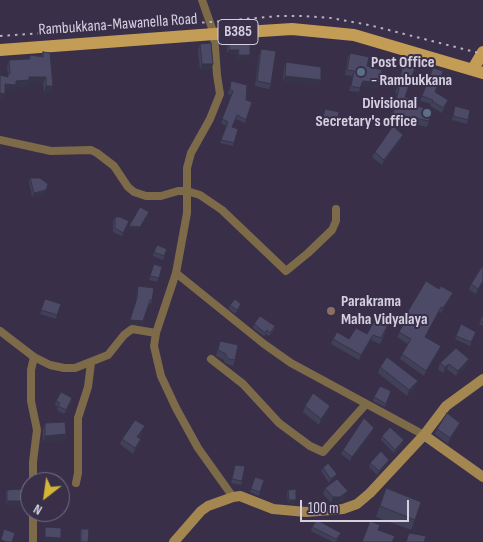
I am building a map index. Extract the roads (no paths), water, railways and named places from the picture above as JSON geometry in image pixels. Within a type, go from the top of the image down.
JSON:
[{"type":"main road","name":"Rambukkana-Mawanella Road","points":[[0,50],[292,30],[354,35],[479,71]]},
{"type":"main road","points":[[479,71],[483,52]]},
{"type":"street","points":[[202,0],[214,34],[220,94],[210,119],[191,153],[187,168],[187,212],[176,274],[156,333],[154,346],[161,376],[176,408],[198,448],[233,497]]},
{"type":"street","points":[[0,140],[51,151],[91,150],[97,152],[114,166],[134,192],[146,196],[161,196],[178,191],[187,191],[200,195],[222,210],[286,271],[308,254],[332,230],[336,221],[336,209]]},
{"type":"street","points":[[176,274],[291,363],[424,434],[483,477]]},
{"type":"street","points":[[0,331],[34,357],[50,365],[64,368],[75,368],[108,355],[124,335],[132,329],[156,333]]},
{"type":"street","points":[[33,472],[38,430],[31,401],[31,370],[34,357]]},
{"type":"street","points":[[211,359],[243,384],[279,424],[310,446],[323,452],[366,404]]},
{"type":"street","points":[[76,483],[78,473],[78,418],[88,387],[91,363]]},
{"type":"street","points":[[174,542],[201,511],[208,506],[233,497],[240,496],[274,509],[306,512],[343,509],[357,504],[370,494],[424,434],[446,406],[483,379]]},
{"type":"street","points":[[33,522],[33,542]]},
{"type":"railway","points":[[0,36],[279,16],[302,16],[331,18],[369,25],[483,54]]},
{"type":"place","name":"Post Office - Rambukkana","points":[[361,72]]},
{"type":"place","name":"Divisional Secretary's office","points":[[427,113]]},
{"type":"place","name":"Parakrama Maha Vidyalaya","points":[[331,311]]}]
